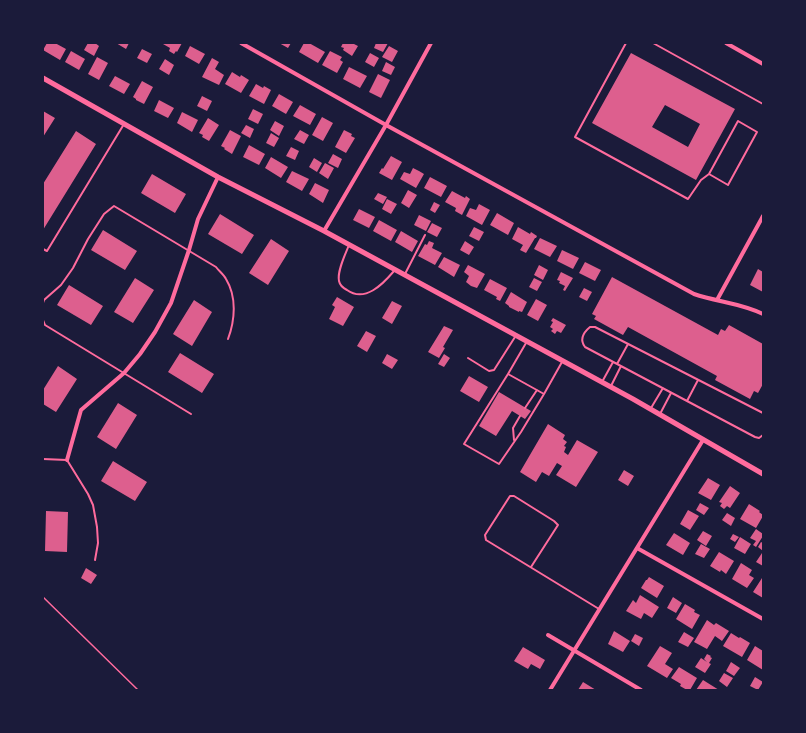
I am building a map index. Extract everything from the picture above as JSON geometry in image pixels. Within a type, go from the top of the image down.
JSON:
[{"type":"street","points":[[241,43],[386,125],[694,294],[746,307],[763,314]]},
{"type":"street","points":[[324,231],[386,125],[431,43]]},
{"type":"street","points":[[726,43],[763,64]]},
{"type":"street","points":[[43,78],[218,177],[324,231],[602,382],[762,473]]},
{"type":"street","points":[[67,460],[81,410],[124,373],[140,354],[155,332],[171,303],[198,218],[218,177]]},
{"type":"street","points":[[717,300],[763,216]]},
{"type":"street","points":[[550,690],[703,440]]},
{"type":"street","points":[[638,548],[763,619]]},
{"type":"street","points":[[548,635],[641,690]]},
{"type":"lane","points":[[626,43],[575,137],[688,199],[701,180],[709,174],[738,122],[758,132],[728,185],[709,174]]},
{"type":"lane","points":[[653,43],[763,104]]},
{"type":"lane","points":[[43,249],[46,251],[124,124]]},
{"type":"lane","points":[[43,303],[44,300],[61,285],[104,214],[114,206],[216,267],[226,279],[232,294],[234,310],[232,326],[228,338]]},
{"type":"lane","points":[[405,275],[425,235]]},
{"type":"lane","points":[[349,245],[343,261],[339,280],[340,286],[352,294],[364,294],[373,290],[384,282],[395,270]]},
{"type":"lane","points":[[43,320],[45,325],[191,414]]},
{"type":"lane","points":[[763,413],[595,327],[590,327],[586,330],[582,338],[582,344],[585,347],[755,437],[759,438],[763,435]]},
{"type":"lane","points":[[468,358],[489,371],[494,370],[516,336]]},
{"type":"lane","points":[[527,342],[464,444],[499,464],[544,394],[562,361]]},
{"type":"lane","points":[[617,364],[628,344]]},
{"type":"lane","points":[[602,382],[613,362]]},
{"type":"lane","points":[[611,387],[622,366]]},
{"type":"lane","points":[[508,374],[544,394]]},
{"type":"lane","points":[[687,401],[698,380]]},
{"type":"lane","points":[[650,409],[663,388]]},
{"type":"lane","points":[[525,408],[537,390]]},
{"type":"lane","points":[[659,414],[671,393]]},
{"type":"lane","points":[[514,442],[514,428],[520,416]]},
{"type":"lane","points":[[43,459],[67,460],[88,494],[93,505],[97,527],[98,543],[95,560]]},
{"type":"lane","points":[[531,568],[558,525],[514,496],[510,496],[484,535],[486,540],[531,568],[600,610]]},
{"type":"path","points":[[43,597],[138,690]]},
{"type":"building","points":[[47,43],[55,43],[66,49],[60,60],[43,50]]},
{"type":"building","points":[[88,43],[95,43],[99,46],[94,56],[84,50]]},
{"type":"building","points":[[116,43],[129,43],[126,49]]},
{"type":"building","points":[[182,43],[177,52],[176,51],[174,54],[169,51],[170,48],[163,44]]},
{"type":"building","points":[[279,43],[291,43],[288,48]]},
{"type":"building","points":[[304,43],[309,43],[325,52],[318,63],[299,52]]},
{"type":"building","points":[[343,43],[352,43],[358,46],[352,56],[343,50],[344,48],[341,47]]},
{"type":"building","points":[[376,43],[388,43],[383,52],[374,48]]},
{"type":"building","points":[[190,46],[205,54],[199,64],[185,56]]},
{"type":"building","points":[[389,46],[398,51],[392,62],[382,57]]},
{"type":"building","points":[[142,49],[152,54],[147,63],[137,58]]},
{"type":"building","points":[[71,51],[85,59],[79,70],[65,62]]},
{"type":"building","points":[[330,51],[342,57],[340,60],[343,62],[337,73],[322,65]]},
{"type":"building","points":[[370,53],[379,58],[374,67],[365,62]]},
{"type":"building","points":[[631,53],[735,109],[696,180],[592,123]],"holes":[[[665,105],[700,124],[688,147],[652,127]]]},
{"type":"building","points":[[97,57],[108,63],[99,80],[88,74]]},
{"type":"building","points":[[212,58],[219,62],[215,69],[224,75],[219,85],[202,77]]},
{"type":"building","points":[[165,59],[174,65],[169,75],[159,69]]},
{"type":"building","points":[[386,62],[395,67],[391,75],[382,71]]},
{"type":"building","points":[[349,67],[367,76],[360,88],[343,79]]},
{"type":"building","points":[[232,72],[249,80],[241,93],[225,84]]},
{"type":"building","points":[[378,74],[390,80],[381,98],[369,92]]},
{"type":"building","points":[[115,76],[130,84],[124,94],[109,86]]},
{"type":"building","points":[[142,81],[153,87],[144,104],[133,97]]},
{"type":"building","points":[[256,84],[271,90],[264,104],[249,96]]},
{"type":"building","points":[[279,94],[293,102],[286,114],[272,106]]},
{"type":"building","points":[[202,96],[212,101],[207,111],[197,106]]},
{"type":"building","points":[[159,100],[174,108],[168,118],[154,111]]},
{"type":"building","points":[[300,105],[316,114],[310,125],[293,116]]},
{"type":"building","points":[[253,109],[263,114],[258,124],[248,119]]},
{"type":"building","points":[[43,111],[55,118],[43,137]]},
{"type":"building","points":[[182,112],[198,120],[192,132],[177,123]]},
{"type":"building","points":[[322,117],[333,123],[323,141],[312,135]]},
{"type":"building","points":[[208,118],[219,125],[209,141],[202,137],[203,135],[199,133]]},
{"type":"building","points":[[275,121],[284,126],[279,136],[270,130]]},
{"type":"building","points":[[246,125],[254,129],[250,138],[241,133]]},
{"type":"building","points":[[230,130],[241,136],[232,154],[221,146]]},
{"type":"building","points":[[300,130],[309,135],[304,144],[294,139]]},
{"type":"building","points":[[344,130],[352,134],[351,136],[355,138],[346,153],[335,147]]},
{"type":"building","points":[[76,131],[96,144],[43,230],[43,184]]},
{"type":"building","points":[[271,133],[279,138],[274,147],[266,143]]},
{"type":"building","points":[[249,145],[265,154],[259,165],[243,157]]},
{"type":"building","points":[[291,147],[299,151],[295,160],[286,156]]},
{"type":"building","points":[[333,154],[342,159],[338,168],[328,163]]},
{"type":"building","points":[[391,156],[402,162],[392,180],[379,173]]},
{"type":"building","points":[[271,157],[288,167],[281,178],[265,168]]},
{"type":"building","points":[[314,158],[322,163],[317,172],[309,167]]},
{"type":"building","points":[[325,163],[334,168],[328,179],[319,173]]},
{"type":"building","points":[[413,168],[424,174],[416,188],[400,179],[404,172],[410,174]]},
{"type":"building","points":[[292,171],[309,179],[302,191],[286,182]]},
{"type":"building","points":[[152,174],[186,194],[175,213],[141,193]]},
{"type":"building","points":[[430,177],[447,186],[441,197],[424,188]]},
{"type":"building","points":[[315,183],[329,190],[323,203],[309,194]]},
{"type":"building","points":[[408,190],[417,195],[409,208],[401,203]]},
{"type":"building","points":[[452,191],[470,199],[462,215],[455,211],[456,208],[445,202]]},
{"type":"building","points":[[378,193],[387,197],[383,204],[374,199]]},
{"type":"building","points":[[387,199],[397,204],[391,214],[382,209]]},
{"type":"building","points":[[434,202],[440,205],[435,213],[430,210]]},
{"type":"building","points":[[479,204],[490,210],[482,225],[466,216],[470,208],[476,210]]},
{"type":"building","points":[[359,209],[375,217],[369,228],[353,220]]},
{"type":"building","points":[[497,213],[514,223],[508,235],[490,225]]},
{"type":"building","points":[[220,214],[254,235],[242,254],[208,234]]},
{"type":"building","points":[[419,215],[431,221],[426,231],[414,225]]},
{"type":"building","points":[[379,220],[397,230],[391,241],[373,231]]},
{"type":"building","points":[[432,223],[442,228],[437,237],[427,232]]},
{"type":"building","points":[[474,227],[484,232],[479,241],[469,236]]},
{"type":"building","points":[[518,227],[537,236],[526,253],[520,250],[523,245],[512,239]]},
{"type":"building","points":[[103,230],[137,251],[125,270],[91,250]]},
{"type":"building","points":[[401,231],[418,241],[412,252],[395,242]]},
{"type":"building","points":[[540,238],[557,246],[550,257],[534,249]]},
{"type":"building","points":[[271,239],[289,251],[268,285],[249,273]]},
{"type":"building","points":[[429,241],[434,243],[432,248],[442,253],[435,265],[418,256],[425,244],[427,245]]},
{"type":"building","points":[[465,241],[474,247],[469,255],[460,250]]},
{"type":"building","points":[[562,250],[579,258],[573,269],[557,261]]},
{"type":"building","points":[[444,257],[460,265],[454,277],[438,267]]},
{"type":"building","points":[[585,262],[601,270],[595,281],[579,273]]},
{"type":"building","points":[[468,265],[485,274],[477,288],[466,282],[469,276],[464,272]]},
{"type":"building","points":[[539,265],[548,270],[543,280],[534,275]]},
{"type":"building","points":[[758,269],[763,272],[763,292],[750,285]]},
{"type":"building","points":[[561,272],[573,278],[565,291],[563,290],[565,286],[557,280]]},
{"type":"building","points":[[612,277],[718,335],[721,329],[725,331],[729,325],[763,344],[763,384],[758,393],[754,391],[750,399],[715,380],[717,376],[628,327],[623,335],[594,319],[596,316],[592,314]]},
{"type":"building","points":[[135,278],[154,290],[133,323],[114,312]]},
{"type":"building","points":[[534,278],[542,282],[537,291],[529,287]]},
{"type":"building","points":[[490,279],[507,288],[500,301],[496,299],[497,297],[484,290]]},
{"type":"building","points":[[69,285],[103,306],[91,325],[57,305]]},
{"type":"building","points":[[584,288],[592,292],[587,301],[579,297]]},
{"type":"building","points":[[511,292],[527,302],[522,312],[509,307],[505,303]]},
{"type":"building","points":[[337,297],[354,307],[343,326],[329,319],[335,307],[332,305]]},
{"type":"building","points":[[536,299],[547,305],[538,321],[527,315]]},
{"type":"building","points":[[194,300],[212,312],[192,346],[173,334]]},
{"type":"building","points":[[392,301],[402,306],[392,324],[382,318]]},
{"type":"building","points":[[553,318],[566,325],[561,333],[557,331],[555,334],[551,331],[553,329],[550,327],[553,322],[551,321]]},
{"type":"building","points":[[444,326],[453,330],[443,347],[445,348],[439,358],[428,352]]},
{"type":"building","points":[[366,331],[376,336],[367,352],[357,346]]},
{"type":"building","points":[[180,353],[214,374],[202,393],[168,372]]},
{"type":"building","points":[[387,354],[398,360],[392,369],[382,363]]},
{"type":"building","points":[[444,354],[450,358],[444,367],[438,364]]},
{"type":"building","points":[[58,366],[77,379],[56,412],[43,404],[43,390]]},
{"type":"building","points":[[469,376],[488,387],[479,402],[460,391]]},
{"type":"building","points":[[499,392],[531,411],[525,419],[512,411],[496,436],[479,426]]},
{"type":"building","points":[[118,403],[137,415],[116,449],[97,437]]},
{"type":"building","points":[[548,424],[565,435],[563,439],[567,442],[564,446],[566,447],[564,452],[568,455],[577,440],[598,452],[576,487],[556,475],[562,466],[557,463],[549,476],[542,472],[536,482],[520,472]]},
{"type":"building","points":[[113,461],[147,482],[135,501],[101,481]]},
{"type":"building","points":[[624,470],[634,476],[628,486],[618,480]]},
{"type":"building","points":[[708,478],[720,485],[711,500],[698,493]]},
{"type":"building","points":[[730,486],[740,493],[730,508],[727,506],[724,509],[720,506],[722,503],[719,502]]},
{"type":"building","points":[[700,503],[709,508],[704,515],[696,510]]},
{"type":"building","points":[[749,504],[760,511],[759,512],[763,515],[756,528],[740,519]]},
{"type":"building","points":[[688,510],[699,516],[690,530],[680,524]]},
{"type":"building","points":[[46,511],[68,512],[67,552],[45,551]]},
{"type":"building","points":[[727,513],[735,518],[731,526],[722,520]]},
{"type":"building","points":[[756,529],[763,534],[763,536],[756,547],[753,545],[756,541],[750,538]]},
{"type":"building","points":[[703,531],[712,536],[706,546],[697,540]]},
{"type":"building","points":[[674,533],[690,543],[683,555],[666,545]]},
{"type":"building","points":[[733,534],[739,537],[735,542],[730,539]]},
{"type":"building","points":[[740,537],[751,544],[745,554],[734,548]]},
{"type":"building","points":[[761,542],[763,543],[763,551],[758,547]]},
{"type":"building","points":[[701,544],[710,549],[704,558],[695,554]]},
{"type":"building","points":[[719,552],[734,561],[726,574],[721,570],[720,572],[710,566]]},
{"type":"building","points":[[762,553],[763,554],[763,566],[756,562]]},
{"type":"building","points":[[741,563],[752,570],[749,575],[754,578],[747,588],[732,579]]},
{"type":"building","points":[[86,568],[97,575],[91,584],[81,578]]},
{"type":"building","points":[[649,577],[664,586],[657,598],[641,588]]},
{"type":"building","points":[[763,578],[763,598],[753,592]]},
{"type":"building","points":[[640,595],[659,607],[652,618],[644,613],[641,619],[626,611],[633,600],[636,603]]},
{"type":"building","points":[[673,597],[682,603],[676,613],[667,608]]},
{"type":"building","points":[[685,604],[700,615],[692,629],[676,619]]},
{"type":"building","points":[[707,620],[714,625],[716,623],[729,631],[722,641],[715,636],[707,649],[694,642]]},
{"type":"building","points":[[614,631],[630,641],[623,652],[608,644]]},
{"type":"building","points":[[684,632],[694,638],[688,647],[678,642]]},
{"type":"building","points":[[731,633],[750,643],[742,657],[723,646]]},
{"type":"building","points":[[635,634],[643,638],[639,646],[631,641]]},
{"type":"building","points":[[660,646],[672,653],[665,664],[673,669],[667,678],[647,666]]},
{"type":"building","points":[[755,646],[763,651],[763,670],[747,660]]},
{"type":"building","points":[[523,647],[545,660],[540,669],[531,664],[528,669],[514,661]]},
{"type":"building","points":[[707,654],[712,658],[709,663],[711,664],[705,673],[695,667],[701,658],[707,662],[704,659]]},
{"type":"building","points":[[731,662],[740,668],[734,676],[726,671]]},
{"type":"building","points":[[679,667],[697,678],[690,690],[680,686],[681,684],[671,678]]},
{"type":"building","points":[[724,673],[733,678],[727,687],[719,681]]},
{"type":"building","points":[[755,677],[763,682],[758,690],[750,686]]},
{"type":"building","points":[[703,680],[719,690],[696,690]]},
{"type":"building","points":[[583,682],[596,690],[578,690]]}]
